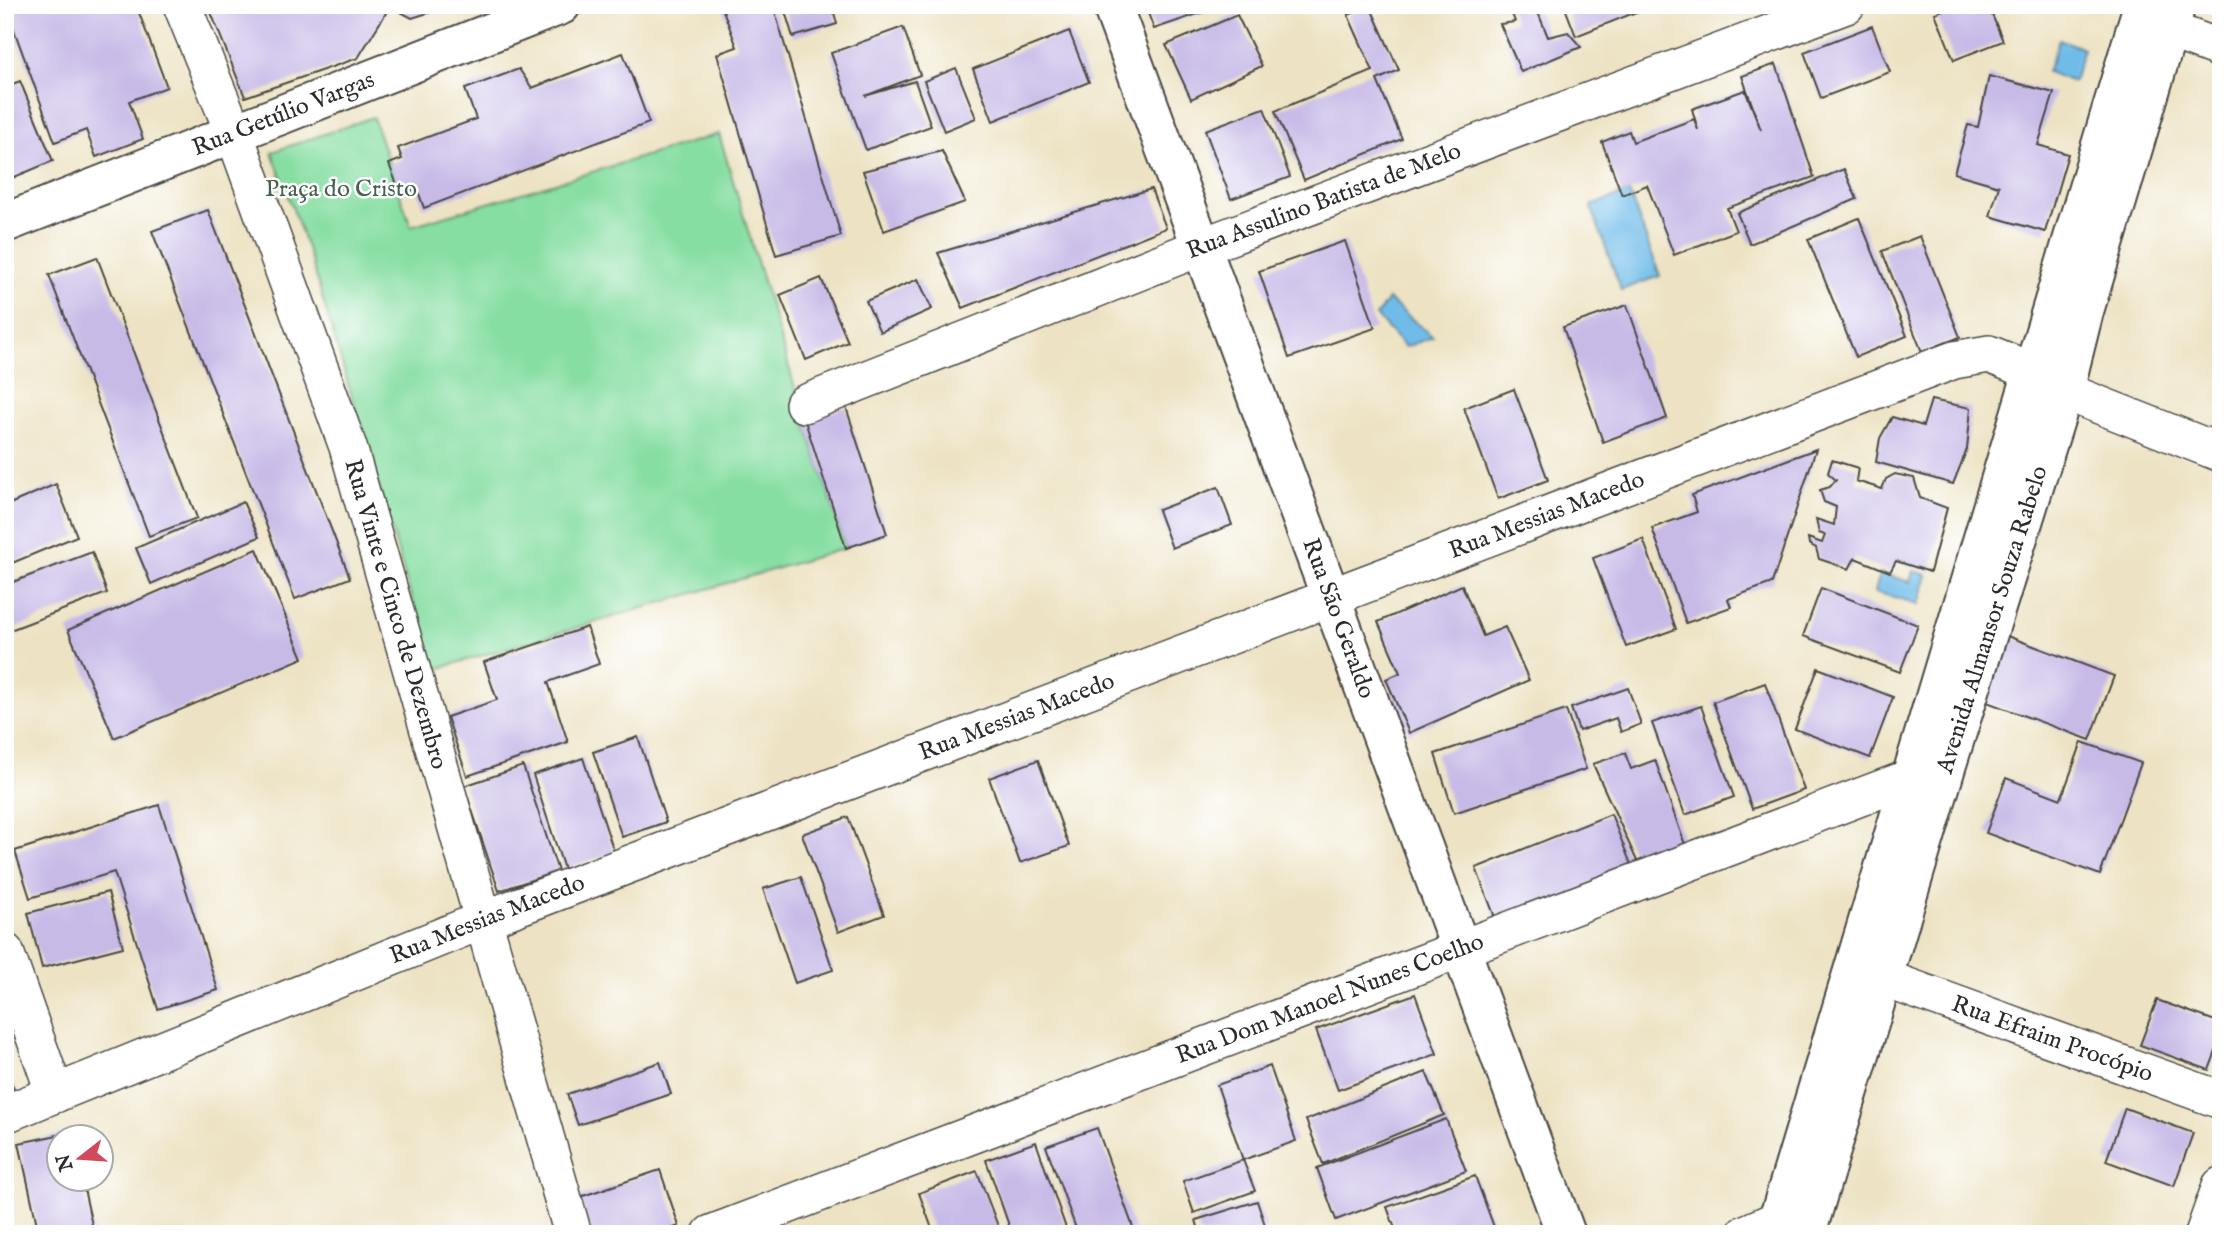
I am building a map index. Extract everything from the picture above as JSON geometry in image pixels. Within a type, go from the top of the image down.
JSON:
[{"type":"street","name":"Rua Vinte e Cinco de Dezembro","points":[[182,5],[234,133],[348,447],[573,1234]]},
{"type":"street","name":"Rua Getúlio Vargas","points":[[5,223],[561,5]]},
{"type":"street","name":"Rua São Geraldo","points":[[1112,5],[1566,1234]]},
{"type":"street","name":"Rua Assulino Batista de Melo","points":[[804,404],[1201,247],[1846,5]]},
{"type":"street","points":[[2156,15],[2221,49]]},
{"type":"street","name":"Avenida Almansor Souza Rabelo","points":[[1784,1225],[1910,779],[2049,382],[2084,311],[2156,15]]},
{"type":"street","name":"Rua Messias Macedo","points":[[5,1114],[484,920],[1954,360],[1989,354],[2049,382],[2221,453]]},
{"type":"street","name":"Avenida Almansor Souza Rabelo","points":[[1784,1225],[1883,978],[1947,764],[2049,382]]},
{"type":"street","name":"Rua Dom Manoel Nunes Coelho","points":[[711,1234],[1947,764]]},
{"type":"street","points":[[5,951],[55,1094]]},
{"type":"street","name":"Rua Efraim Procópio","points":[[1883,978],[2221,1100]]},
{"type":"street","points":[[2204,1234],[2221,1186]]},
{"type":"green space","name":"Praça do Cristo","points":[[373,117],[411,226],[719,134],[846,548],[433,670],[310,256],[272,152]]},
{"type":"water","points":[[2059,39],[2084,49],[2073,82],[2047,72]]},
{"type":"water","points":[[1629,192],[1660,276],[1621,290],[1591,206]]},
{"type":"water","points":[[1388,299],[1433,337],[1405,347],[1376,316]]},
{"type":"water","points":[[1913,571],[1927,575],[1919,604],[1875,592],[1880,573],[1910,582]]},
{"type":"building","points":[[5,5],[136,5],[167,87],[129,101],[143,139],[96,157],[86,130],[55,142]]},
{"type":"building","points":[[208,5],[382,5],[386,13],[358,58],[245,97]]},
{"type":"building","points":[[391,5],[432,5],[434,11],[412,18]]},
{"type":"building","points":[[721,5],[773,5],[841,236],[776,255],[717,54],[737,47]]},
{"type":"building","points":[[783,5],[832,5],[837,24],[793,37]]},
{"type":"building","points":[[1145,5],[1221,5],[1221,6],[1154,29]]},
{"type":"building","points":[[1509,5],[1535,5],[1548,37],[1568,32],[1581,47],[1521,72],[1500,24],[1515,22]]},
{"type":"building","points":[[1564,5],[1648,5],[1649,7],[1576,36]]},
{"type":"building","points":[[1955,5],[1988,5],[2003,41],[1954,60],[1935,13]]},
{"type":"building","points":[[1370,6],[1399,70],[1377,80],[1402,139],[1304,180],[1275,111],[1373,71],[1348,15]]},
{"type":"building","points":[[1237,15],[1262,66],[1191,99],[1166,45]]},
{"type":"building","points":[[1872,26],[1890,72],[1821,98],[1804,52]]},
{"type":"building","points":[[903,27],[920,75],[865,96],[915,81],[931,126],[866,150],[831,53]]},
{"type":"building","points":[[1069,31],[1089,82],[993,121],[973,69]]},
{"type":"building","points":[[623,53],[649,123],[424,208],[417,188],[401,195],[389,164],[402,159],[398,148],[476,119],[465,89],[519,69],[532,88]]},
{"type":"building","points":[[1776,64],[1814,177],[1727,208],[1736,231],[1674,255],[1647,185],[1622,195],[1602,142],[1629,131],[1633,142],[1694,119],[1698,130],[1692,109],[1745,90],[1761,130],[1742,76]]},
{"type":"building","points":[[956,68],[976,118],[944,131],[924,81]]},
{"type":"building","points":[[1989,76],[2054,93],[2038,145],[2068,154],[2045,232],[1990,216],[1999,186],[1954,173],[1968,125],[1978,127]]},
{"type":"building","points":[[20,81],[53,161],[5,181],[5,87]]},
{"type":"building","points":[[1264,108],[1290,177],[1231,199],[1205,130]]},
{"type":"building","points":[[942,151],[965,202],[884,231],[863,171]]},
{"type":"building","points":[[1844,169],[1857,199],[1750,244],[1737,213]]},
{"type":"building","points":[[1151,189],[1166,228],[963,308],[938,253]]},
{"type":"building","points":[[208,210],[350,578],[295,599],[152,231]]},
{"type":"building","points":[[1859,218],[1907,336],[1856,357],[1808,239]]},
{"type":"building","points":[[1920,236],[1960,337],[1922,352],[1882,251]]},
{"type":"building","points":[[1345,241],[1375,328],[1289,358],[1259,271]]},
{"type":"building","points":[[97,257],[197,518],[149,536],[49,275]]},
{"type":"building","points":[[821,278],[848,342],[806,360],[780,295]]},
{"type":"building","points":[[918,279],[932,309],[880,332],[866,301]]},
{"type":"building","points":[[1627,305],[1667,418],[1603,442],[1563,327]]},
{"type":"building","points":[[1514,389],[1548,480],[1498,499],[1464,408]]},
{"type":"building","points":[[1931,400],[1971,408],[1967,449],[1953,484],[1876,462],[1880,438],[1892,417],[1923,426]]},
{"type":"building","points":[[846,407],[887,534],[846,548],[805,421]]},
{"type":"building","points":[[1816,449],[1772,583],[1728,599],[1731,607],[1686,623],[1652,528],[1697,512],[1692,495]]},
{"type":"building","points":[[1832,460],[1858,468],[1856,481],[1882,489],[1886,479],[1895,474],[1914,478],[1920,498],[1947,508],[1930,572],[1896,561],[1890,572],[1855,558],[1849,569],[1819,559],[1816,548],[1809,544],[1808,538],[1822,543],[1825,535],[1819,533],[1816,519],[1834,525],[1836,507],[1824,502],[1820,490],[1830,487],[1836,480],[1828,473]]},
{"type":"building","points":[[56,484],[77,536],[5,566],[5,506]]},
{"type":"building","points":[[1218,487],[1232,525],[1172,548],[1158,510]]},
{"type":"building","points":[[243,502],[259,537],[151,584],[136,548]]},
{"type":"building","points":[[1643,539],[1676,629],[1626,647],[1593,558]]},
{"type":"building","points":[[257,549],[303,658],[114,738],[68,630]]},
{"type":"building","points":[[92,552],[107,593],[5,632],[5,585]]},
{"type":"building","points":[[1462,585],[1483,636],[1505,627],[1529,680],[1409,733],[1386,679],[1400,673],[1378,622]]},
{"type":"building","points":[[1821,588],[1918,625],[1900,672],[1803,636]]},
{"type":"building","points":[[587,627],[599,664],[548,682],[568,742],[467,776],[447,717],[497,700],[484,662]]},
{"type":"building","points":[[2007,636],[2114,676],[2090,740],[1984,701]]},
{"type":"building","points":[[1818,668],[1893,697],[1870,758],[1795,729]]},
{"type":"building","points":[[1765,683],[1804,790],[1752,809],[1713,702]]},
{"type":"building","points":[[1628,688],[1641,724],[1621,732],[1616,718],[1579,731],[1571,708]]},
{"type":"building","points":[[1701,706],[1734,797],[1685,815],[1652,723]]},
{"type":"building","points":[[1566,710],[1586,769],[1454,813],[1435,754]]},
{"type":"building","points":[[638,737],[666,822],[622,837],[593,752]]},
{"type":"building","points":[[2082,742],[2141,763],[2100,875],[1986,833],[2006,778],[2061,799]]},
{"type":"building","points":[[1625,753],[1631,769],[1655,760],[1688,853],[1641,870],[1593,764]]},
{"type":"building","points":[[583,758],[614,852],[564,869],[533,775]]},
{"type":"building","points":[[1038,760],[1069,846],[1020,863],[989,778]]},
{"type":"building","points":[[523,766],[558,871],[499,891],[464,786]]},
{"type":"building","points":[[159,805],[218,990],[158,1009],[114,872],[30,898],[15,851]]},
{"type":"building","points":[[1611,814],[1634,872],[1498,925],[1476,868]]},
{"type":"building","points":[[848,817],[884,915],[838,932],[802,834]]},
{"type":"building","points":[[801,877],[833,970],[795,983],[763,889]]},
{"type":"building","points":[[108,892],[123,947],[42,968],[28,913]]},
{"type":"building","points":[[1415,994],[1437,1054],[1338,1090],[1316,1030]]},
{"type":"building","points":[[2157,1000],[2221,1023],[2221,1038],[2209,1070],[2140,1045]]},
{"type":"building","points":[[5,1062],[15,1093],[5,1095]]},
{"type":"building","points":[[660,1062],[671,1094],[578,1125],[567,1094]]},
{"type":"building","points":[[1270,1066],[1296,1141],[1243,1160],[1217,1085]]},
{"type":"building","points":[[1426,1072],[1444,1115],[1323,1164],[1306,1120]]},
{"type":"building","points":[[2125,1108],[2193,1133],[2174,1186],[2106,1161]]},
{"type":"building","points":[[1446,1119],[1466,1171],[1336,1220],[1317,1168]]},
{"type":"building","points":[[1097,1128],[1134,1230],[1124,1234],[1078,1234],[1046,1146]]},
{"type":"building","points":[[46,1137],[46,1194],[85,1194],[94,1234],[39,1234],[19,1143]]},
{"type":"building","points":[[1036,1142],[1068,1234],[1012,1234],[986,1160]]},
{"type":"building","points":[[1243,1160],[1255,1191],[1194,1213],[1183,1181]]},
{"type":"building","points":[[660,1170],[679,1226],[657,1234],[592,1234],[580,1197]]},
{"type":"building","points":[[977,1171],[1001,1234],[934,1234],[919,1193]]},
{"type":"building","points":[[1475,1176],[1494,1227],[1476,1234],[1397,1234],[1387,1207]]},
{"type":"building","points":[[1257,1201],[1266,1228],[1248,1234],[1200,1234],[1196,1220]]}]
